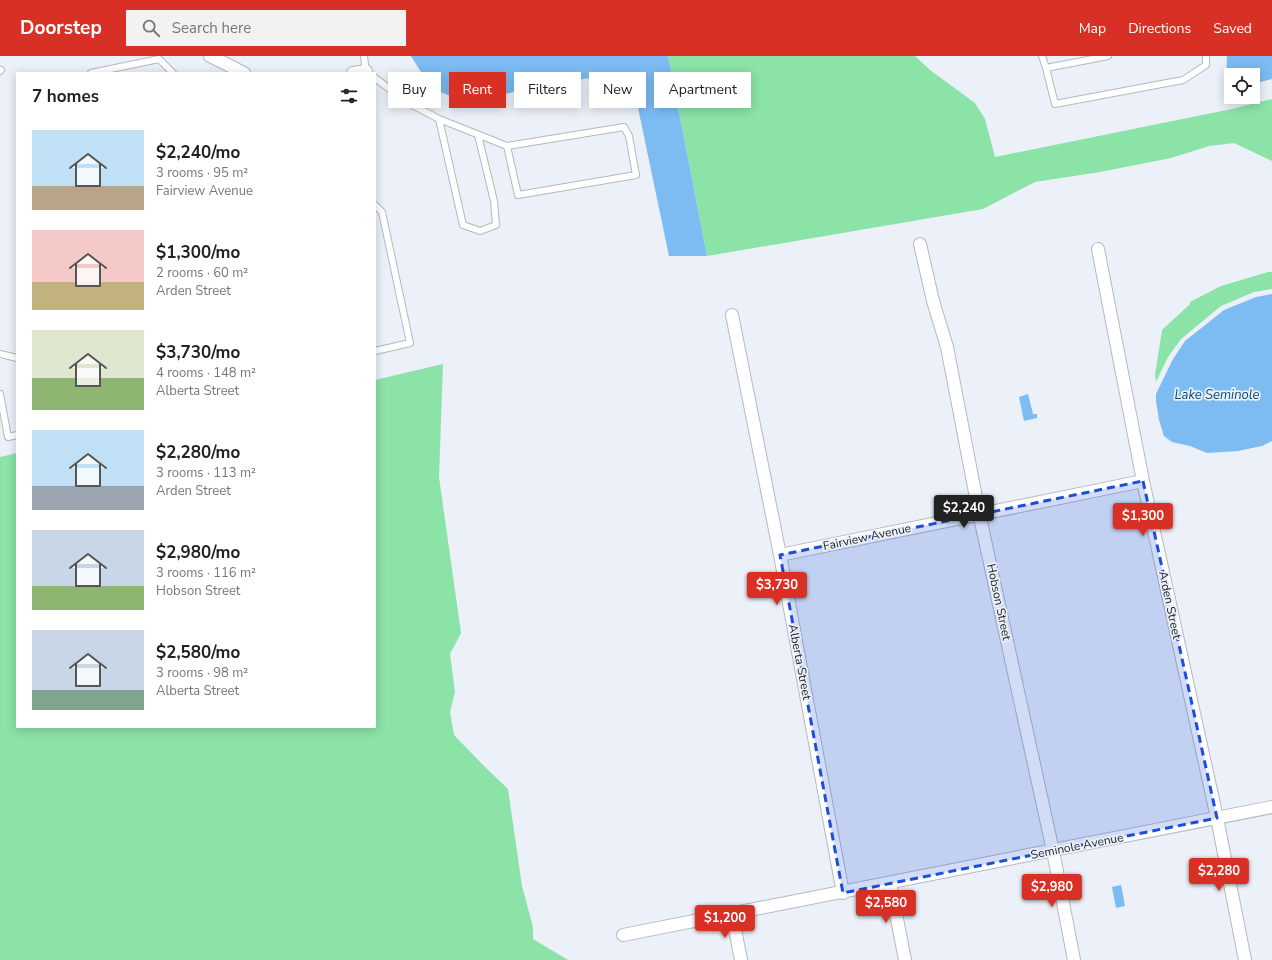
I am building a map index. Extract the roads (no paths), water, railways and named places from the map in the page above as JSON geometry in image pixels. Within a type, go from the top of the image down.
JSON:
[{"type":"street","points":[[210,56],[242,72]]},
{"type":"street","name":"Hobson Street","points":[[920,244],[933,301],[947,347],[979,514],[1074,960]]},
{"type":"street","name":"Arden Street","points":[[1098,249],[1143,481],[1217,818],[1245,960]]},
{"type":"street","name":"Alberta Street","points":[[732,315],[780,555],[843,893]]},
{"type":"street","name":"Fairview Avenue","points":[[780,555],[1143,481]]},
{"type":"street","name":"Seminole Avenue","points":[[623,935],[843,893],[1272,807]]},
{"type":"street","points":[[890,883],[905,960]]},
{"type":"street","points":[[732,914],[741,960]]},
{"type":"lane","points":[[364,56],[368,72]]},
{"type":"lane","points":[[1042,56],[1055,104],[1183,80],[1206,65],[1206,56]]},
{"type":"lane","points":[[1046,68],[1108,56]]},
{"type":"lane","points":[[96,72],[159,59],[172,72]]},
{"type":"lane","points":[[376,79],[407,102],[438,119],[508,146],[624,127],[629,136],[636,175],[518,195],[508,146]]},
{"type":"lane","points":[[438,119],[463,225],[480,231],[496,225],[494,201],[478,135]]},
{"type":"lane","points":[[376,206],[382,212],[410,343],[376,351]]},
{"type":"lane","points":[[0,354],[16,358]]},
{"type":"lane","points":[[0,394],[8,437],[16,435]]},
{"type":"water","points":[[411,56],[668,56],[671,72],[654,72],[654,108],[678,108],[707,256],[669,256],[638,108],[646,108],[646,72],[589,72],[589,78],[581,79],[581,72],[514,72],[514,92],[506,94],[506,72],[449,72],[449,95],[441,92],[441,72],[421,72]]},
{"type":"water","points":[[1227,56],[1272,56],[1272,79],[1260,82],[1260,68],[1227,68]]},
{"type":"water","name":"Lake Seminole","points":[[1272,294],[1272,441],[1262,446],[1238,451],[1207,453],[1190,446],[1172,442],[1164,436],[1159,420],[1156,394],[1173,359],[1185,341],[1224,310],[1256,297]]},
{"type":"water","points":[[1028,394],[1033,414],[1037,414],[1037,418],[1024,421],[1019,397]]},
{"type":"water","points":[[1121,885],[1125,906],[1116,908],[1112,887]]}]
